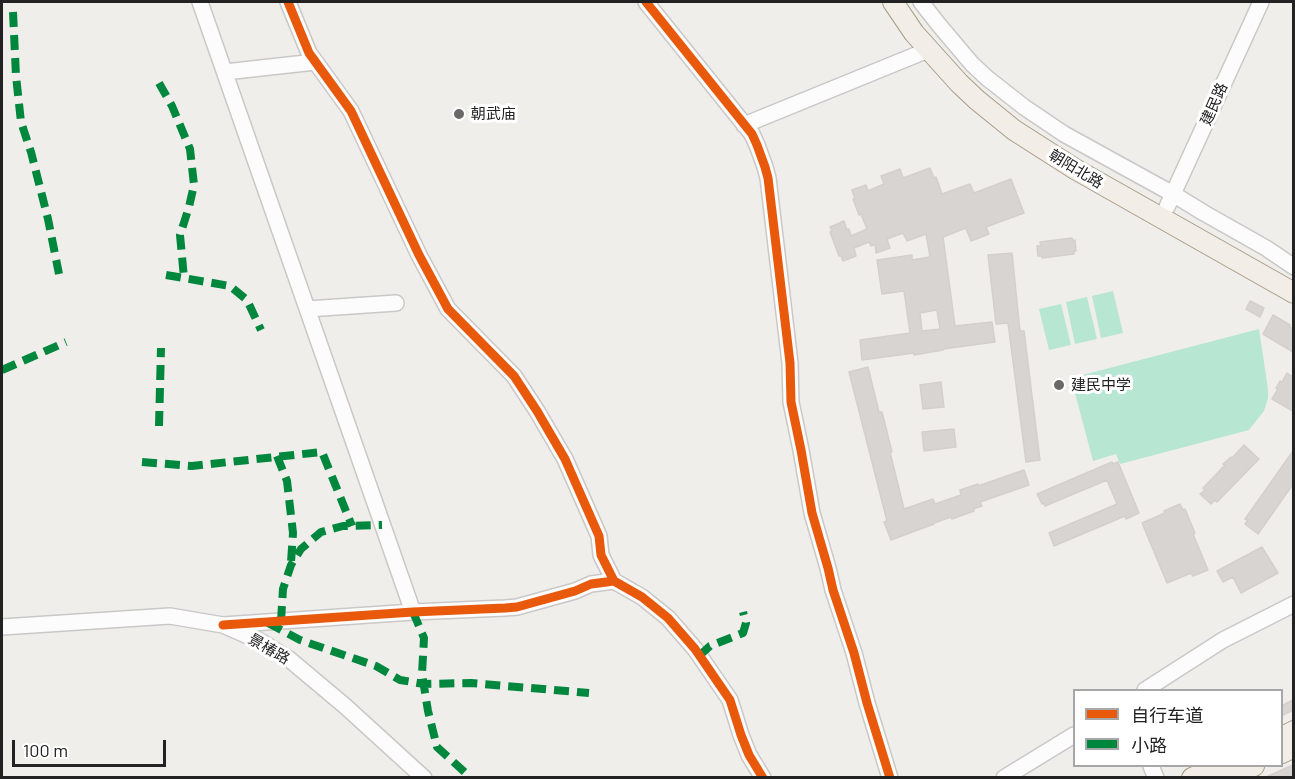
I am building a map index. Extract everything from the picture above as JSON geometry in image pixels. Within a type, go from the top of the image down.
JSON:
[{"type":"main road","name":"朝阳北路","points":[[893,2],[928,50],[996,117],[1075,169],[1293,293]]},
{"type":"main road","name":"朝阳北路","points":[[908,2],[940,45],[968,75],[1004,107],[1081,158],[1170,201],[1293,279]]},
{"type":"main road","points":[[1192,777],[1214,767]]},
{"type":"main road","points":[[1228,777],[1250,767]]},
{"type":"street","points":[[200,2],[413,612]]},
{"type":"street","points":[[288,2],[309,53],[351,111],[419,255],[448,309],[514,376],[537,411],[569,469],[598,536],[601,555],[614,581],[642,597],[668,618],[695,649],[730,700],[749,755],[763,777]]},
{"type":"street","points":[[646,2],[752,134],[768,178],[789,363],[791,402],[812,513],[890,777]]},
{"type":"street","points":[[921,2],[972,64],[1024,107],[1170,201],[1204,213],[1266,248],[1293,267]]},
{"type":"street","name":"建民路","points":[[1170,201],[1261,2]]},
{"type":"street","points":[[744,125],[928,50]]},
{"type":"street","points":[[225,72],[315,62]]},
{"type":"street","points":[[307,309],[396,303]]},
{"type":"street","points":[[223,624],[517,607],[575,591],[591,584],[614,581]]},
{"type":"street","points":[[1147,689],[1223,640],[1293,604]]},
{"type":"street","name":"景椿路","points":[[2,627],[170,616],[223,624],[262,642],[289,659],[345,706],[409,772],[424,777]]},
{"type":"street","points":[[1004,777],[1073,736]]},
{"type":"green space","points":[[1113,291],[1123,333],[1101,338],[1092,296]]},
{"type":"green space","points":[[1087,297],[1097,339],[1075,344],[1066,302]]},
{"type":"green space","points":[[1061,304],[1071,345],[1049,350],[1039,309]]},
{"type":"green space","points":[[1259,329],[1268,398],[1264,411],[1249,430],[1120,464],[1116,454],[1093,461],[1071,378]]},
{"type":"building","points":[[930,168],[942,194],[970,184],[974,193],[1011,179],[1024,213],[986,227],[989,234],[971,241],[966,228],[943,237],[955,326],[992,322],[995,342],[914,355],[914,353],[862,360],[860,340],[910,333],[904,291],[882,294],[877,260],[912,255],[912,260],[930,257],[926,234],[907,241],[903,233],[887,239],[890,248],[876,253],[875,244],[871,246],[869,242],[854,248],[856,256],[843,261],[839,256],[830,227],[844,221],[851,236],[867,229],[861,214],[859,215],[852,190],[866,185],[868,191],[884,184],[881,176],[900,169],[903,178]],"holes":[[[937,310],[940,329],[922,331],[920,313]]]},
{"type":"building","points":[[1072,238],[1073,241],[1075,240],[1074,254],[1042,258],[1038,256],[1037,246],[1041,246],[1040,242]]},
{"type":"building","points":[[1012,253],[1020,331],[1024,331],[1040,460],[1026,462],[1008,323],[996,324],[988,255]]},
{"type":"building","points":[[1250,301],[1264,308],[1260,317],[1246,309]]},
{"type":"building","points":[[1273,315],[1293,329],[1293,352],[1263,334]]},
{"type":"building","points":[[868,367],[879,412],[882,412],[904,509],[933,499],[935,504],[961,495],[960,490],[1024,470],[1029,485],[980,502],[982,506],[973,509],[974,511],[952,519],[951,517],[891,540],[884,522],[887,521],[849,372]]},
{"type":"building","points":[[1287,373],[1293,377],[1293,411],[1272,399],[1280,381],[1282,382]]},
{"type":"building","points":[[941,382],[944,407],[923,409],[920,385]]},
{"type":"building","points":[[954,429],[956,447],[924,451],[922,432]]},
{"type":"building","points":[[1244,445],[1259,459],[1217,502],[1215,500],[1211,504],[1200,494],[1205,490],[1203,488],[1225,465],[1223,464]]},
{"type":"building","points":[[1293,451],[1293,484],[1258,534],[1245,524],[1248,520],[1245,519]]},
{"type":"building","points":[[1112,462],[1113,464],[1118,462],[1139,513],[1126,519],[1125,516],[1054,546],[1049,533],[1117,504],[1107,480],[1045,506],[1037,494]]},
{"type":"building","points":[[1180,504],[1183,510],[1185,509],[1208,570],[1193,576],[1191,573],[1167,583],[1142,523]]},
{"type":"building","points":[[1262,547],[1278,573],[1241,593],[1233,577],[1223,582],[1217,571]]},
{"type":"building","points":[[1293,700],[1293,710],[1283,715],[1283,705]]},
{"type":"building","points":[[1293,765],[1293,777],[1266,777]]},
{"type":"marked path","points":[[13,12],[21,122],[48,219],[59,274]]},
{"type":"marked path","points":[[159,83],[172,106],[190,149],[194,185],[180,235],[184,278]]},
{"type":"marked path","points":[[166,275],[230,286],[247,300],[261,330]]},
{"type":"marked path","points":[[2,370],[66,342]]},
{"type":"marked path","points":[[159,426],[161,348]]},
{"type":"marked path","points":[[142,462],[192,466],[322,452],[352,526]]},
{"type":"marked path","points":[[277,456],[287,481],[293,533],[291,562]]},
{"type":"marked path","points":[[281,621],[283,589],[291,565],[301,549],[321,532],[343,526],[382,525]]},
{"type":"marked path","points":[[413,612],[424,638],[422,674],[437,747],[469,776]]},
{"type":"marked path","points":[[699,656],[710,646],[743,633],[746,623],[743,612]]},
{"type":"marked path","points":[[268,623],[300,640],[376,666],[400,680],[424,684],[471,683],[589,693]]},
{"type":"cycle path","points":[[288,2],[309,53],[351,111],[419,255],[448,309],[514,376],[565,459],[599,536],[601,555],[614,581]]},
{"type":"cycle path","points":[[646,2],[752,134],[765,167],[790,363],[791,402],[812,513],[890,778]]},
{"type":"cycle path","points":[[223,625],[517,607],[575,591],[591,584],[614,581],[642,597],[668,618],[695,649],[730,700],[749,755],[763,778]]},
{"type":"place","name":"朝武庙","points":[[459,114]]},
{"type":"place","name":"建民中学","points":[[1059,385]]}]
